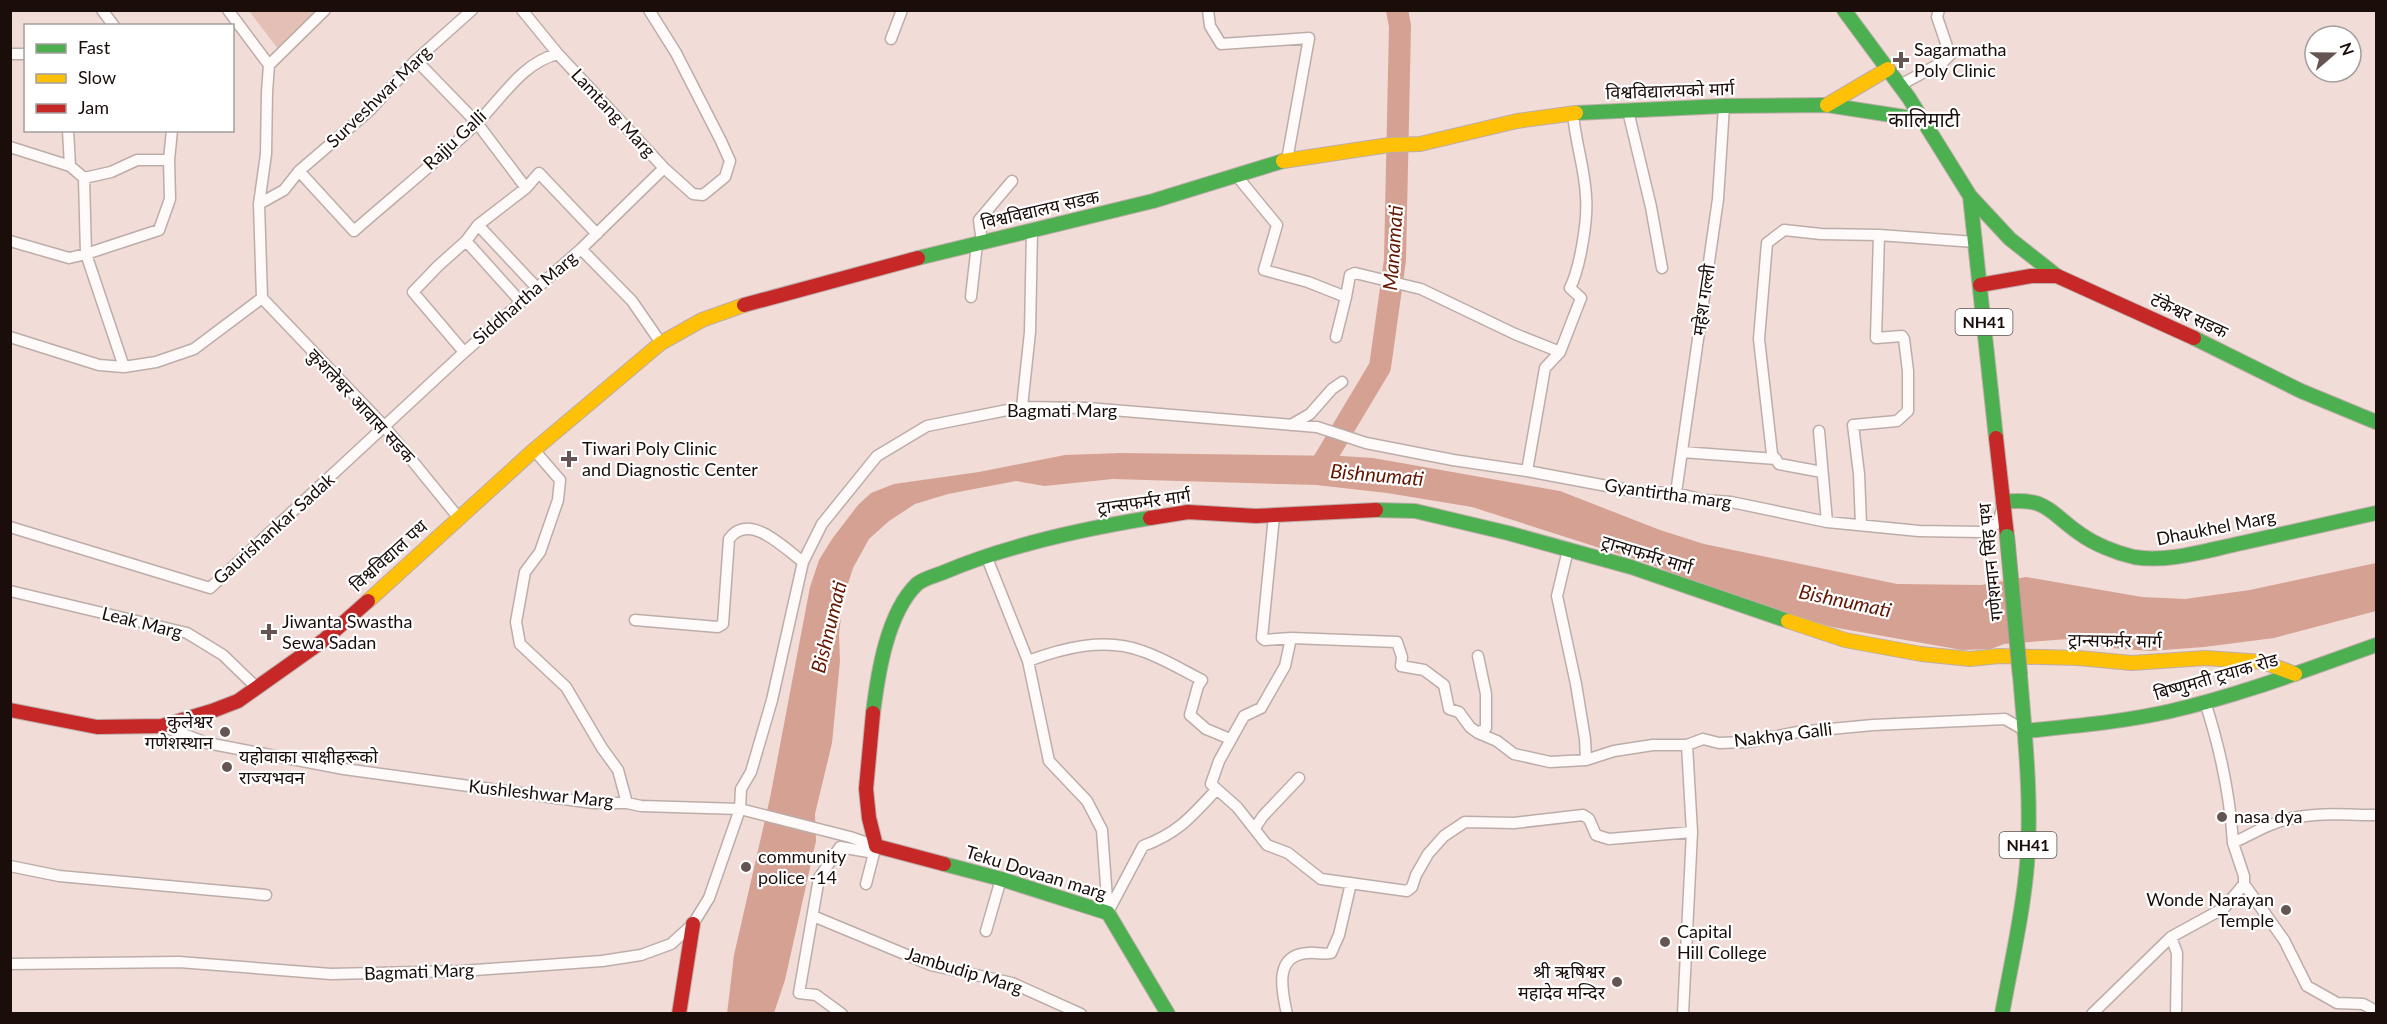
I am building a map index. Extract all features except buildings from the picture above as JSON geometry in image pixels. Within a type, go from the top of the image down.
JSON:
[{"type":"main road","name":"NH41","points":[[1844,10],[1924,120]]},
{"type":"main road","points":[[1827,105],[1887,69]]},
{"type":"main road","name":"विश्वविद्यालयको मार्ग","points":[[1389,145],[1420,144],[1517,121],[1573,113],[1724,106],[1827,105],[1924,120]]},
{"type":"main road","name":"गणेशमान सिंह पथ","points":[[1924,120],[1970,196],[2007,536],[2025,730],[2028,846],[2019,916],[2001,1014]]},
{"type":"main road","name":"विश्वविद्यालय सडक","points":[[661,343],[702,320],[782,294],[886,266],[1153,201],[1287,160],[1389,145]]},
{"type":"main road","points":[[1970,196],[2010,240],[2033,261],[2057,276]]},
{"type":"main road","name":"टंकेश्वर सडक","points":[[1980,285],[2031,276],[2057,276],[2224,352],[2301,391],[2376,422]]},
{"type":"main road","name":"विश्वविद्याल पथ","points":[[10,710],[97,727],[162,726],[212,711],[238,700],[324,640],[534,450],[661,343]]},
{"type":"main road","name":"Dhaukhel Marg","points":[[2003,502],[2020,500],[2039,503],[2058,514],[2079,533],[2098,544],[2130,556],[2148,559],[2192,554],[2376,513]]},
{"type":"main road","name":"ट्रान्सफर्मर मार्ग","points":[[875,850],[866,789],[873,710],[883,652],[901,605],[918,583],[960,565],[1083,529],[1188,512],[1274,516],[1376,510],[1415,511],[1508,533],[1631,567],[1845,640],[1921,654],[1970,659],[1999,656],[2078,658],[2133,663],[2205,658],[2263,662],[2295,674]]},
{"type":"main road","name":"बिष्णुमती ट्रयाक रोड","points":[[2025,730],[2076,726],[2169,712],[2295,674],[2376,645]]},
{"type":"main road","name":"Teku Dovaan marg","points":[[875,850],[1002,879],[1108,913],[1168,1014]]},
{"type":"main road","points":[[679,1014],[693,924]]},
{"type":"street","points":[[102,10],[112,24]]},
{"type":"street","points":[[10,337],[99,365],[124,367],[156,362],[194,349],[261,298],[259,204],[266,154],[269,65],[228,10]]},
{"type":"street","points":[[269,65],[325,10]]},
{"type":"street","name":"Surveshwar Marg","points":[[259,204],[284,190],[299,171],[369,111],[416,60],[472,10]]},
{"type":"street","name":"Lamtang Marg","points":[[522,10],[558,54],[664,168],[693,194],[703,195],[724,177],[730,161],[722,141],[675,53],[649,10]]},
{"type":"street","points":[[891,39],[902,10]]},
{"type":"street","points":[[1208,10],[1210,26],[1221,44],[1309,38],[1287,160]]},
{"type":"street","points":[[1900,85],[1943,62],[1950,55],[1937,17],[1939,10]]},
{"type":"street","name":"Rajju Galli","points":[[299,171],[354,231],[477,123],[511,85],[546,56],[558,54]]},
{"type":"street","points":[[416,60],[477,123],[526,188]]},
{"type":"street","name":"महेश गल्ली","points":[[1676,494],[1718,199],[1724,106]]},
{"type":"street","points":[[1628,111],[1651,207],[1662,268]]},
{"type":"street","points":[[1527,471],[1545,368],[1560,352],[1581,298],[1570,288],[1579,266],[1587,198],[1574,136],[1573,113]]},
{"type":"street","points":[[68,132],[70,166]]},
{"type":"street","points":[[10,241],[69,258],[159,230],[170,199],[169,160],[172,132]]},
{"type":"street","points":[[10,147],[70,166],[84,178],[86,254],[124,367]]},
{"type":"street","points":[[84,178],[111,171],[137,160],[169,160]]},
{"type":"street","name":"Siddhartha Marg","points":[[384,426],[520,301],[581,249],[664,168]]},
{"type":"street","points":[[464,352],[413,292],[466,241],[478,225],[526,188],[539,173],[597,234]]},
{"type":"street","points":[[1236,175],[1277,225],[1264,270],[1308,282],[1346,297]]},
{"type":"street","points":[[971,297],[980,243],[979,220],[1012,181]]},
{"type":"street","points":[[478,225],[537,288]]},
{"type":"street","points":[[1822,472],[1779,464],[1772,454],[1759,339],[1767,243],[1784,230],[1975,242]]},
{"type":"street","points":[[1022,407],[1030,332],[1032,231]]},
{"type":"street","points":[[1860,524],[1859,474],[1853,425],[1897,420],[1908,411],[1908,370],[1904,339],[1902,336],[1876,338],[1879,235]]},
{"type":"street","points":[[466,241],[520,301]]},
{"type":"street","points":[[581,249],[632,301],[661,343]]},
{"type":"street","points":[[1336,337],[1352,274],[1386,279],[1421,289],[1515,334],[1560,352]]},
{"type":"street","name":"कुशलेश्वर आवास सडक","points":[[261,298],[384,426],[458,517]]},
{"type":"street","points":[[1290,425],[1310,414],[1332,389],[1342,382]]},
{"type":"street","name":"Bagmati Marg","points":[[10,964],[179,962],[331,974],[461,971],[602,961],[641,955],[671,944],[693,924],[709,898],[740,809],[741,789],[751,772],[772,700],[803,562],[822,524],[877,456],[927,426],[1022,407],[1088,408],[1317,427]]},
{"type":"street","name":"Gaurishankar Sadak","points":[[10,527],[210,588],[384,426]]},
{"type":"street","name":"Gyantirtha marg","points":[[1317,427],[1366,443],[1453,460],[1639,492],[1676,494],[1704,500],[1731,502],[1827,522],[1919,531],[1981,532],[1998,523],[2003,502]]},
{"type":"street","points":[[1819,431],[1827,522]]},
{"type":"street","name":"Kushleshwar Marg","points":[[162,726],[207,743],[344,769],[593,803],[627,802],[618,770],[602,748],[566,687],[520,644],[516,622],[525,572],[540,552],[558,500],[560,480],[534,450]]},
{"type":"street","points":[[1682,452],[1776,459]]},
{"type":"street","points":[[1274,516],[1262,638],[1266,640],[1291,638],[1285,666],[1261,708],[1244,716],[1230,739],[1211,784],[1238,807],[1268,845],[1288,853],[1321,879],[1407,891],[1412,887],[1428,854],[1444,836],[1465,822],[1514,823],[1583,815],[1589,819],[1596,835],[1608,839],[1692,832]]},
{"type":"street","points":[[635,620],[718,627],[723,624],[729,539],[735,530],[743,527],[766,534],[803,562]]},
{"type":"street","points":[[1568,550],[1557,596],[1576,684],[1586,760]]},
{"type":"street","points":[[987,558],[1028,661],[1049,761],[1087,801],[1102,830],[1108,913]]},
{"type":"street","name":"Leak Marg","points":[[10,591],[187,633],[223,655],[257,688]]},
{"type":"street","name":"Nakhya Galli","points":[[1291,638],[1397,642],[1402,657],[1401,666],[1424,670],[1444,685],[1449,709],[1459,712],[1470,728],[1497,741],[1514,754],[1550,762],[1586,760],[1614,751],[1643,747],[1687,745],[1703,739],[1719,743],[1747,742],[1798,732],[1873,725],[2005,719],[2025,730]]},
{"type":"street","points":[[1028,661],[1054,651],[1094,645],[1121,645],[1143,651],[1202,680],[1198,686],[1190,715],[1206,729],[1230,739]]},
{"type":"street","points":[[1478,656],[1486,694],[1486,728],[1478,733]]},
{"type":"street","points":[[2205,702],[2217,741],[2233,843],[2244,876],[2244,884],[2284,940],[2307,986],[2337,1003],[2363,1004],[2376,1011]]},
{"type":"street","points":[[1683,1014],[1692,832],[1687,745]]},
{"type":"street","points":[[1255,828],[1263,816],[1299,778]]},
{"type":"street","points":[[1108,913],[1143,846],[1186,823],[1216,790]]},
{"type":"street","points":[[627,802],[641,806],[740,809],[850,837],[875,850]]},
{"type":"street","points":[[2233,843],[2267,826],[2292,818],[2318,815],[2376,815]]},
{"type":"street","points":[[842,1014],[816,996],[799,993],[819,878],[837,849],[844,846],[875,850]]},
{"type":"street","points":[[866,884],[875,850]]},
{"type":"street","points":[[10,866],[59,876],[266,895]]},
{"type":"street","points":[[986,931],[1002,879]]},
{"type":"street","points":[[1287,1014],[1281,986],[1283,967],[1292,957],[1301,954],[1331,953],[1339,935],[1352,883]]},
{"type":"street","points":[[2092,1014],[2171,937],[2224,908],[2244,884]]},
{"type":"street","name":"Jambudip Marg","points":[[813,916],[931,965],[1012,983],[1081,1014]]},
{"type":"street","points":[[2171,937],[2177,953],[2176,1014]]},
{"type":"shaded area","points":[[249,11],[322,11],[282,54]]},
{"type":"water","name":"Bishnumati","points":[[1121,453],[1373,458],[1560,491],[1660,530],[1704,544],[1897,584],[1981,585],[2026,577],[2142,597],[2185,599],[2250,590],[2376,563],[2376,611],[2274,638],[2204,647],[2150,651],[2111,648],[2068,639],[2004,644],[1991,649],[1962,650],[1832,627],[1736,598],[1650,564],[1472,507],[1387,493],[1316,485],[1113,479],[1044,486],[1016,481],[948,494],[915,504],[889,521],[869,539],[853,568],[843,599],[832,743],[815,814],[816,841],[785,980],[774,1013],[727,1014],[734,955],[770,798],[810,587],[819,560],[832,539],[858,505],[871,493],[894,484],[979,472],[1065,455]]},
{"type":"waterway","name":"Manamati","points":[[1319,469],[1380,367],[1395,260],[1400,26],[1397,10]]},
{"type":"traffic: fast","points":[[1844,10],[1909,98],[1970,196],[1996,438]]},
{"type":"traffic: fast","points":[[1576,113],[1724,106],[1827,105],[1924,120]]},
{"type":"traffic: fast","points":[[918,258],[1153,201],[1283,161]]},
{"type":"traffic: fast","points":[[1970,196],[2010,239],[2057,276]]},
{"type":"traffic: fast","points":[[2194,338],[2301,391],[2376,422]]},
{"type":"traffic: fast","points":[[2003,502],[2029,502],[2046,507],[2085,537],[2098,544],[2113,551],[2147,558],[2188,555],[2376,513]]},
{"type":"traffic: fast","points":[[1376,510],[1415,511],[1508,533],[1631,567],[1788,621]]},
{"type":"traffic: fast","points":[[873,713],[881,662],[891,627],[907,596],[919,582],[966,563],[1018,547],[1098,527],[1150,518]]},
{"type":"traffic: fast","points":[[2007,536],[2020,675]]},
{"type":"traffic: fast","points":[[2025,731],[2117,721],[2197,705],[2376,645]]},
{"type":"traffic: fast","points":[[2002,1014],[2023,902],[2027,864],[2029,817],[2020,675]]},
{"type":"traffic: fast","points":[[944,864],[1001,879],[1108,913],[1168,1014]]},
{"type":"traffic: slow","points":[[1827,105],[1888,69]]},
{"type":"traffic: slow","points":[[1283,161],[1389,145],[1420,144],[1517,121],[1576,113]]},
{"type":"traffic: slow","points":[[368,601],[534,450],[661,343],[702,320],[744,305]]},
{"type":"traffic: slow","points":[[1788,621],[1845,640],[1921,654],[1970,659],[1999,656],[2078,658],[2132,663],[2205,658],[2263,662],[2295,674]]},
{"type":"traffic: jam","points":[[744,305],[918,258]]},
{"type":"traffic: jam","points":[[1980,285],[2031,276],[2057,276],[2194,338]]},
{"type":"traffic: jam","points":[[1996,438],[2007,536]]},
{"type":"traffic: jam","points":[[1150,518],[1188,512],[1256,516],[1376,510]]},
{"type":"traffic: jam","points":[[10,710],[97,727],[162,726],[212,711],[238,701],[324,640],[368,601]]},
{"type":"traffic: jam","points":[[873,713],[866,789],[869,818],[876,846],[944,864]]},
{"type":"traffic: jam","points":[[679,1014],[693,924]]},
{"type":"place","name":"Sagarmatha Poly Clinic","points":[[1901,60]]},
{"type":"place","name":"Tiwari Poly Clinic and Diagnostic Center","points":[[569,459]]},
{"type":"place","name":"Jiwanta Swastha Sewa Sadan","points":[[269,632]]},
{"type":"place","name":"कुलेश्वर गणेशस्थान","points":[[225,732]]},
{"type":"place","name":"यहोवाका साक्षीहरूको राज्यभवन","points":[[227,767]]},
{"type":"place","name":"nasa dya","points":[[2222,817]]},
{"type":"place","name":"community police -14","points":[[746,867]]},
{"type":"place","name":"Wonde Narayan Temple","points":[[2286,910]]},
{"type":"place","name":"Capital Hill College","points":[[1665,942]]},
{"type":"place","name":"श्री ऋषिश्वर महादेव मन्दिर","points":[[1617,982]]},
{"type":"district","name":"कालिमाटी","points":[[1924,120]]}]
